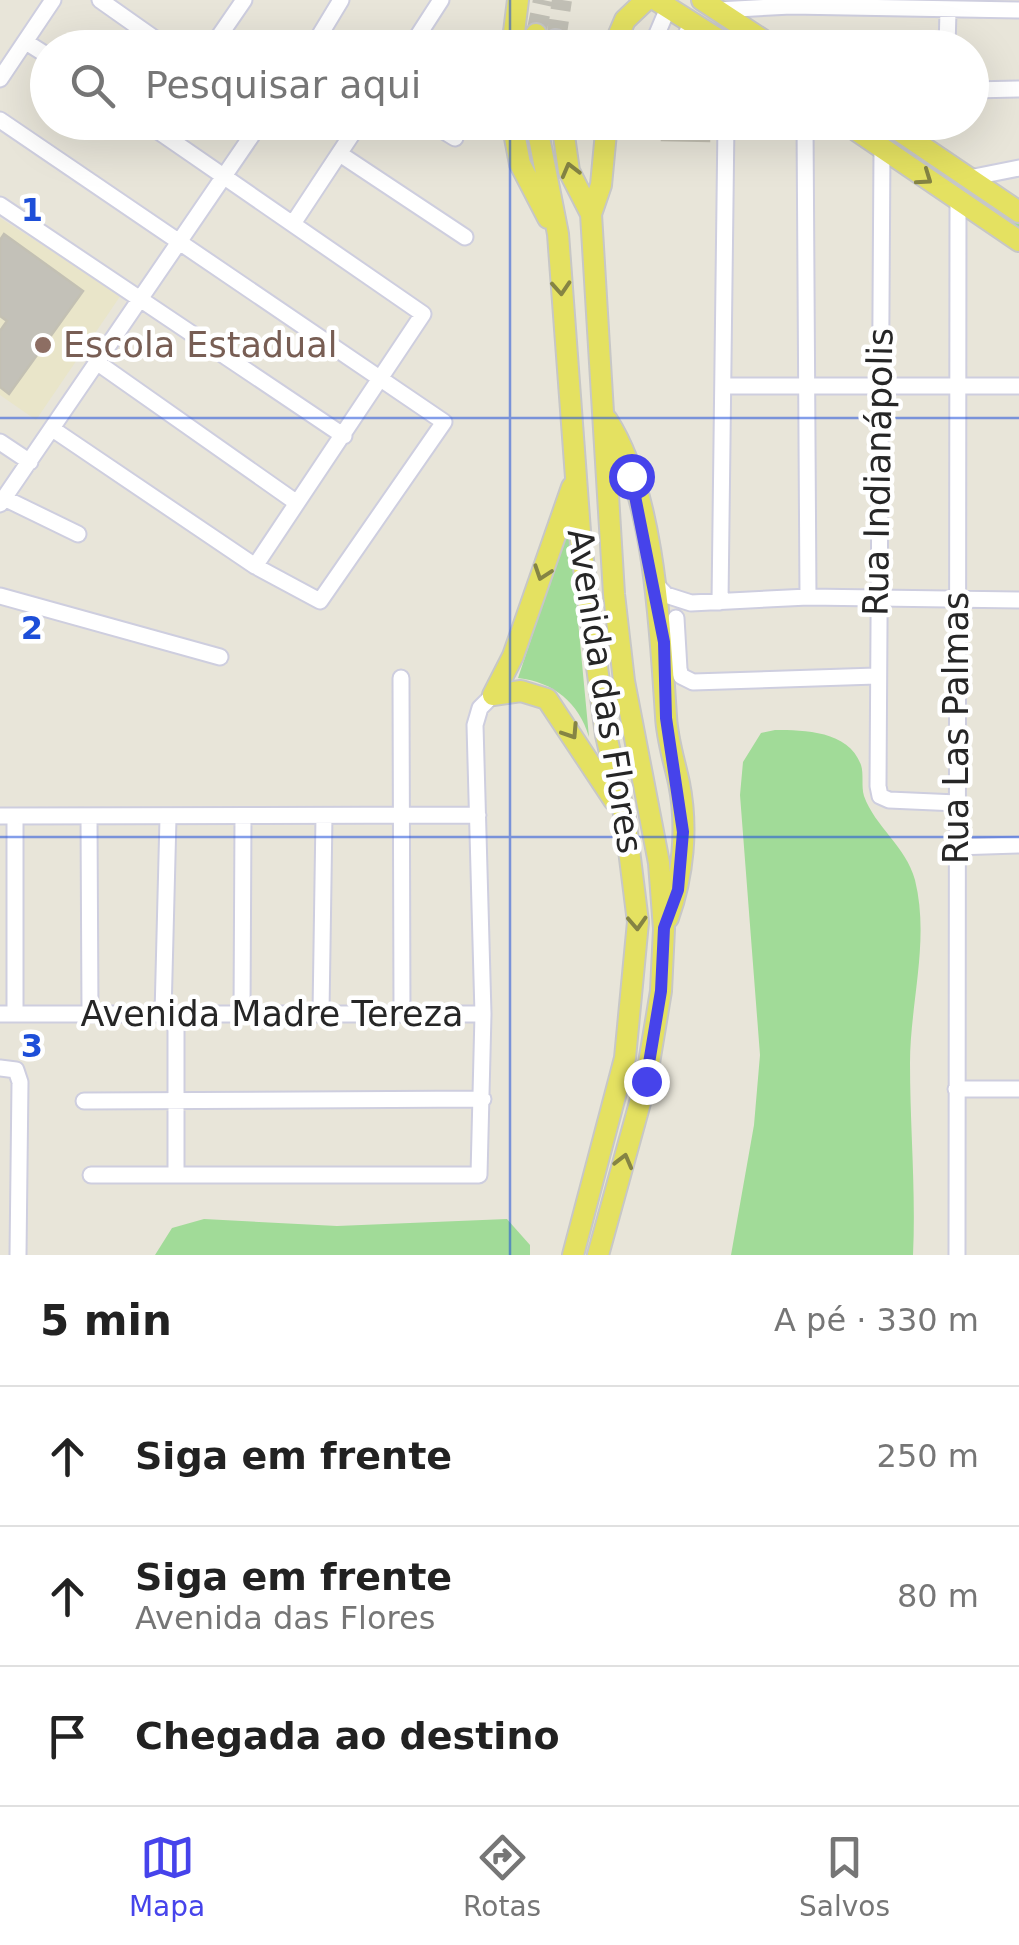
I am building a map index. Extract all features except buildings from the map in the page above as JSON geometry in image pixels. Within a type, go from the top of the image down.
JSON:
[{"type":"main road","points":[[514,30],[518,0]]},
{"type":"main road","points":[[620,30],[624,20],[646,0]]},
{"type":"main road","points":[[662,4],[704,30]]},
{"type":"main road","points":[[710,5],[748,30]]},
{"type":"main road","points":[[517,140],[529,188],[558,234]]},
{"type":"main road","name":"Avenida das Flores","points":[[540,140],[558,234],[574,480],[606,735],[625,818],[638,922],[635,988],[614,1107],[573,1255]]},
{"type":"main road","name":"Avenida das Flores","points":[[565,140],[569,171],[591,214],[620,646],[650,808],[664,928],[661,991],[646,1081],[598,1255]]},
{"type":"main road","points":[[591,214],[601,185],[605,140]]},
{"type":"main road","points":[[870,140],[1019,241]]},
{"type":"main road","points":[[913,140],[1019,212]]},
{"type":"main road","points":[[606,418],[621,442],[631,476],[664,642],[666,718],[683,832],[678,890],[664,928]]},
{"type":"main road","points":[[493,695],[513,656],[574,480]]},
{"type":"main road","points":[[493,695],[521,691],[547,699],[625,818]]},
{"type":"street","points":[[34,30],[53,0]]},
{"type":"street","points":[[100,0],[142,30]]},
{"type":"street","points":[[323,30],[342,0]]},
{"type":"street","points":[[422,30],[441,0]]},
{"type":"street","points":[[222,30],[239,2]]},
{"type":"street","points":[[656,30],[662,4]]},
{"type":"street","points":[[710,5],[1019,10]]},
{"type":"street","points":[[947,30],[948,10]]},
{"type":"street","points":[[688,30],[691,22]]},
{"type":"street","points":[[0,80],[30,36]]},
{"type":"street","points":[[26,42],[30,45]]},
{"type":"street","points":[[989,90],[1019,90]]},
{"type":"street","points":[[0,120],[444,422],[320,601],[255,566],[54,430]]},
{"type":"street","points":[[175,140],[424,314],[255,566]]},
{"type":"street","points":[[78,534],[2,501],[249,140]]},
{"type":"street","points":[[294,222],[349,140]]},
{"type":"street","points":[[720,602],[726,140]]},
{"type":"street","points":[[805,140],[808,598]]},
{"type":"street","name":"Rua Indianápolis","points":[[882,148],[876,676],[880,796],[957,803]]},
{"type":"street","points":[[340,154],[465,237]]},
{"type":"street","points":[[969,178],[986,171],[1019,168]]},
{"type":"street","name":"Rua Las Palmas","points":[[956,1255],[958,200]]},
{"type":"street","points":[[0,204],[344,436]]},
{"type":"street","points":[[98,363],[297,503]]},
{"type":"street","points":[[723,386],[1019,386]]},
{"type":"street","points":[[0,442],[30,462]]},
{"type":"street","points":[[654,582],[666,596],[691,603],[808,598],[1019,600]]},
{"type":"street","points":[[0,596],[220,657]]},
{"type":"street","points":[[664,642],[676,618],[691,603]]},
{"type":"street","points":[[676,618],[679,669],[681,676],[693,682],[876,676]]},
{"type":"street","points":[[401,678],[398,815],[402,1013]]},
{"type":"street","points":[[91,1175],[480,1174],[483,1014],[476,719],[493,695]]},
{"type":"street","points":[[8,1014],[8,816],[478,815]]},
{"type":"street","points":[[242,1014],[243,816]]},
{"type":"street","points":[[321,1012],[324,816]]},
{"type":"street","points":[[89,818],[90,1014]]},
{"type":"street","points":[[168,818],[170,1014],[178,1101],[176,1174]]},
{"type":"street","points":[[955,847],[1019,846]]},
{"type":"street","name":"Avenida Madre Tereza","points":[[8,1014],[483,1014]]},
{"type":"street","points":[[8,1069],[20,1082],[18,1255]]},
{"type":"street","points":[[956,1089],[1019,1090]]},
{"type":"street","points":[[84,1102],[483,1099]]},
{"type":"shaded area","name":"Escola Estadual","points":[[0,218],[121,295],[36,420],[0,395]]},
{"type":"green space","points":[[881,140],[900,140],[938,163],[1019,221],[1019,232]]},
{"type":"green space","points":[[569,526],[589,737],[579,714],[563,696],[543,684],[518,678]]},
{"type":"green space","points":[[775,730],[825,735],[847,745],[861,765],[863,792],[869,807],[905,857],[915,880],[921,926],[910,1063],[913,1255],[731,1255],[754,1125],[760,1055],[740,795],[743,762],[761,733]]},
{"type":"green space","points":[[204,1219],[337,1226],[507,1219],[530,1245],[530,1255],[155,1255],[172,1228]]},
{"type":"tunnel","points":[[537,30],[543,0]]},
{"type":"tunnel","points":[[558,30],[562,0]]},
{"type":"place","name":"Escola Estadual","points":[[43,345]]},
{"type":"route","points":[[631,476],[664,642],[666,718],[679,784],[683,832],[678,890],[664,928],[661,991],[646,1081]]}]
